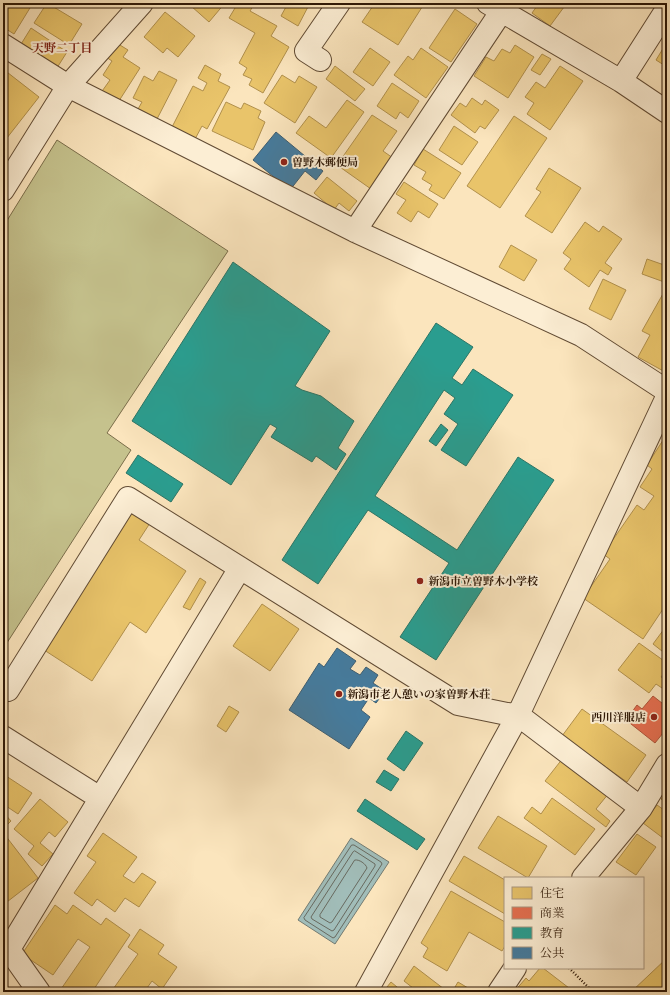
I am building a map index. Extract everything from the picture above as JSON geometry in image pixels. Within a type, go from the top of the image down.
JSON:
[{"type":"street","points":[[3,190],[68,86],[142,3]]},
{"type":"street","points":[[320,60],[306,51],[339,3]]},
{"type":"street","points":[[355,231],[499,6],[667,112]]},
{"type":"street","points":[[621,82],[667,9]]},
{"type":"street","points":[[3,45],[68,86],[355,231],[581,335],[667,391]]},
{"type":"street","points":[[366,992],[518,715],[667,397]]},
{"type":"street","points":[[8,690],[128,498],[458,704],[518,715],[641,808]]},
{"type":"street","points":[[39,992],[6,945],[100,798],[240,568]]},
{"type":"street","points":[[3,737],[100,798]]},
{"type":"street","points":[[584,877],[641,808],[667,765]]},
{"type":"street","points":[[499,992],[513,969]]},
{"type":"path","points":[[570,969],[593,992]]},
{"type":"shaded area","points":[[57,140],[228,251],[107,433],[131,450],[3,649],[3,227]]},
{"type":"water","points":[[351,838],[389,862],[335,944],[298,920]]},
{"type":"building: 住宅","points":[[3,3],[33,3],[14,34],[3,27]]},
{"type":"building: 住宅","points":[[47,3],[82,24],[69,45],[34,23]]},
{"type":"building: 住宅","points":[[194,3],[225,3],[209,22],[191,6]]},
{"type":"building: 住宅","points":[[238,3],[255,3],[250,11],[277,26],[271,36],[289,47],[263,93],[249,85],[252,79],[243,75],[247,68],[239,63],[255,33],[229,18]]},
{"type":"building: 住宅","points":[[283,3],[310,3],[298,26],[281,16],[287,5]]},
{"type":"building: 住宅","points":[[375,3],[424,4],[398,45],[362,22]]},
{"type":"building: 住宅","points":[[539,3],[567,3],[550,26],[532,13]]},
{"type":"building: 住宅","points":[[455,9],[477,24],[451,62],[429,48]]},
{"type":"building: 住宅","points":[[165,12],[195,36],[178,57],[167,48],[163,53],[144,37]]},
{"type":"building: 住宅","points":[[31,28],[67,52],[55,71],[18,49]]},
{"type":"building: 住宅","points":[[115,42],[128,50],[123,57],[140,68],[117,104],[100,94],[110,80],[103,75],[112,61],[106,57]]},
{"type":"building: 住宅","points":[[667,42],[667,67],[656,60]]},
{"type":"building: 住宅","points":[[515,45],[534,57],[508,98],[474,76],[486,57],[494,61],[502,49],[510,53]]},
{"type":"building: 住宅","points":[[370,48],[390,62],[373,86],[353,72]]},
{"type":"building: 住宅","points":[[421,48],[448,67],[426,98],[394,75],[408,56],[413,60]]},
{"type":"building: 住宅","points":[[542,54],[551,59],[540,75],[531,70]]},
{"type":"building: 住宅","points":[[205,65],[221,74],[218,81],[230,87],[207,129],[202,126],[194,141],[171,129],[193,86],[203,91],[207,83],[198,78]]},
{"type":"building: 住宅","points":[[335,66],[365,89],[355,101],[326,79]]},
{"type":"building: 住宅","points":[[560,66],[583,81],[550,130],[527,114],[534,103],[525,97],[536,82],[545,88]]},
{"type":"building: 住宅","points":[[3,69],[39,97],[3,143],[3,90],[5,88],[3,86]]},
{"type":"building: 住宅","points":[[159,71],[177,80],[157,119],[138,109],[142,102],[133,98],[144,76],[153,81]]},
{"type":"building: 住宅","points":[[282,75],[295,83],[299,76],[317,87],[295,123],[264,103]]},
{"type":"building: 住宅","points":[[392,83],[419,101],[408,118],[400,112],[396,119],[377,106]]},
{"type":"building: 住宅","points":[[472,98],[482,105],[485,100],[499,110],[485,129],[480,126],[475,133],[451,115],[460,103],[466,107]]},
{"type":"building: 住宅","points":[[347,100],[364,112],[331,158],[296,133],[309,116],[326,128]]},
{"type":"building: 住宅","points":[[226,102],[241,109],[244,103],[261,111],[258,118],[265,122],[253,150],[212,131]]},
{"type":"building: 住宅","points":[[372,115],[397,131],[383,151],[393,158],[371,189],[337,165]]},
{"type":"building: 住宅","points":[[514,116],[547,138],[500,208],[467,186]]},
{"type":"building: 住宅","points":[[454,126],[478,142],[462,165],[439,150]]},
{"type":"building: 住宅","points":[[423,149],[461,173],[444,199],[429,190],[432,185],[422,179],[426,172],[414,165]]},
{"type":"building: 住宅","points":[[549,168],[581,188],[552,233],[525,216],[541,192],[536,189]]},
{"type":"building: 住宅","points":[[327,177],[357,201],[349,211],[339,203],[334,210],[314,193]]},
{"type":"building: 住宅","points":[[404,182],[438,204],[429,218],[418,211],[411,222],[397,213],[406,200],[396,194]]},
{"type":"building: 住宅","points":[[585,222],[599,232],[603,226],[622,239],[605,263],[612,268],[608,275],[600,270],[589,287],[564,269],[571,259],[563,253]]},
{"type":"building: 住宅","points":[[511,245],[537,260],[524,281],[499,267]]},
{"type":"building: 住宅","points":[[647,259],[667,266],[667,283],[642,274]]},
{"type":"building: 住宅","points":[[603,279],[626,290],[611,320],[589,309]]},
{"type":"building: 住宅","points":[[664,292],[667,294],[667,373],[638,357],[650,335],[642,331]]},
{"type":"building: 住宅","points":[[667,434],[667,603],[643,639],[583,598],[610,559],[603,554],[637,505],[644,510],[654,496],[640,487],[652,469],[647,465]]},
{"type":"building: 住宅","points":[[131,510],[150,523],[139,540],[186,571],[146,633],[130,622],[92,681],[41,648]]},
{"type":"building: 住宅","points":[[200,578],[206,582],[190,610],[183,607]]},
{"type":"building: 住宅","points":[[262,604],[299,629],[270,671],[233,646]]},
{"type":"building: 住宅","points":[[667,625],[667,655],[653,644]]},
{"type":"building: 住宅","points":[[639,643],[667,663],[667,669],[661,677],[667,681],[667,687],[665,690],[656,684],[649,693],[618,670]]},
{"type":"building: 住宅","points":[[229,706],[239,712],[226,732],[217,726]]},
{"type":"building: 住宅","points":[[582,709],[646,755],[627,782],[562,736]]},
{"type":"building: 住宅","points":[[563,758],[609,793],[596,809],[610,821],[606,827],[545,781]]},
{"type":"building: 住宅","points":[[3,774],[32,793],[18,814],[3,804]]},
{"type":"building: 住宅","points":[[667,791],[667,803],[661,799]]},
{"type":"building: 住宅","points":[[552,798],[595,829],[575,855],[524,818],[532,807],[541,814]]},
{"type":"building: 住宅","points":[[40,799],[68,822],[55,837],[49,832],[40,843],[53,854],[42,866],[28,854],[34,846],[14,829]]},
{"type":"building: 住宅","points":[[657,805],[667,812],[667,832],[663,838],[643,823]]},
{"type":"building: 住宅","points":[[3,812],[11,821],[6,826],[3,822]]},
{"type":"building: 住宅","points":[[498,816],[547,846],[529,877],[478,848]]},
{"type":"building: 住宅","points":[[103,833],[137,857],[123,876],[134,883],[142,873],[156,882],[139,907],[125,898],[115,912],[97,899],[92,906],[74,893],[96,862],[87,856]]},
{"type":"building: 住宅","points":[[637,834],[656,847],[636,875],[616,862]]},
{"type":"building: 住宅","points":[[5,835],[38,878],[3,905],[3,836]]},
{"type":"building: 住宅","points":[[464,856],[504,879],[504,913],[449,881]]},
{"type":"building: 住宅","points":[[451,891],[504,921],[504,948],[502,951],[469,932],[447,971],[423,957],[428,948],[421,943]]},
{"type":"building: 住宅","points":[[55,905],[67,914],[73,905],[101,925],[106,918],[130,935],[92,992],[59,992],[90,947],[78,939],[53,975],[22,954]]},
{"type":"building: 住宅","points":[[140,929],[164,945],[158,954],[177,967],[162,989],[152,981],[147,988],[153,992],[111,992],[138,954],[128,947]]},
{"type":"building: 住宅","points":[[667,958],[667,992],[631,992]]},
{"type":"building: 住宅","points":[[414,966],[444,989],[442,992],[418,992],[404,981]]},
{"type":"building: 住宅","points":[[539,969],[544,969],[569,988],[565,992],[514,992],[526,978],[529,981]]},
{"type":"building: 住宅","points":[[391,982],[403,992],[383,992]]},
{"type":"building: 住宅","points":[[458,982],[473,991],[473,992],[452,992]]},
{"type":"building: 商業","points":[[653,696],[667,707],[667,728],[655,743],[626,720],[637,705],[642,709]]},
{"type":"building: 教育","points":[[233,262],[330,331],[295,386],[302,390],[321,396],[354,421],[338,448],[346,454],[336,470],[316,456],[312,462],[271,437],[277,428],[270,424],[231,485],[132,421]]},
{"type":"building: 教育","points":[[436,323],[473,347],[452,378],[462,385],[473,369],[513,395],[466,466],[441,450],[458,424],[444,414],[455,398],[444,390],[375,496],[457,550],[518,457],[554,480],[436,660],[400,637],[449,563],[368,510],[318,584],[282,560]]},
{"type":"building: 教育","points":[[441,424],[448,430],[436,446],[429,441]]},
{"type":"building: 教育","points":[[138,455],[183,484],[171,502],[126,473]]},
{"type":"building: 教育","points":[[406,731],[423,743],[404,771],[387,759]]},
{"type":"building: 教育","points":[[384,770],[399,779],[391,791],[376,782]]},
{"type":"building: 教育","points":[[365,799],[425,839],[417,850],[357,811]]},
{"type":"building: 公共","points":[[276,132],[323,171],[316,180],[305,171],[290,190],[253,160]]},
{"type":"building: 公共","points":[[337,648],[356,661],[350,669],[360,675],[366,667],[378,675],[373,683],[385,691],[376,703],[369,698],[361,710],[370,717],[349,749],[289,710],[319,663],[324,667]]},
{"type":"place","name":"曽野木郵便局","points":[[284,162]]},
{"type":"place","name":"新潟市立曽野木小学校","points":[[420,581]]},
{"type":"place","name":"新潟市老人憩いの家曽野木荘","points":[[339,694]]},
{"type":"place","name":"西川洋服店","points":[[654,717]]},
{"type":"district","name":"天野二丁目","points":[[62,48]]}]
